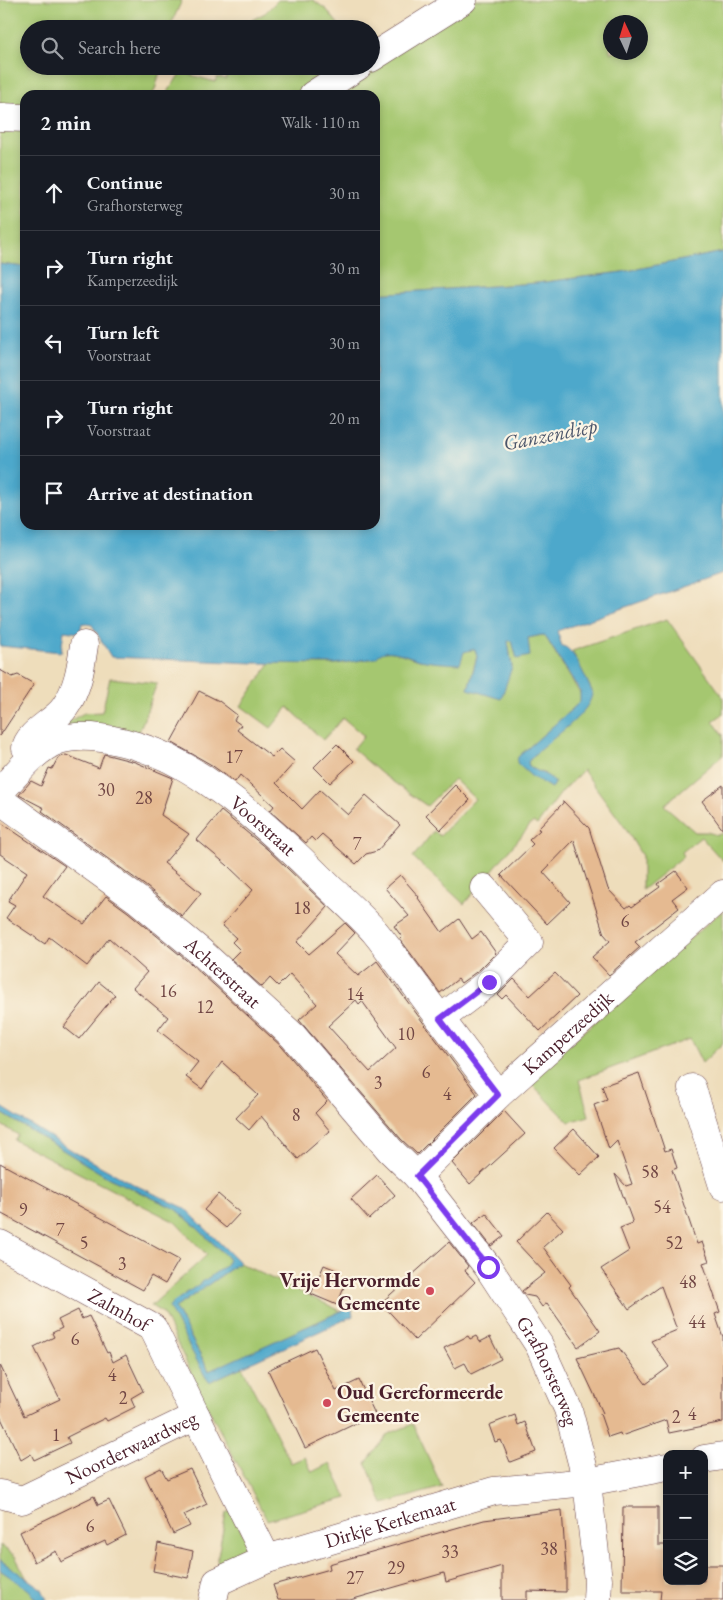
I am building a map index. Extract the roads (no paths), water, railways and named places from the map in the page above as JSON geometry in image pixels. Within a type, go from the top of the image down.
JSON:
[{"type":"street","points":[[380,52],[463,0]]},
{"type":"street","points":[[321,90],[344,75]]},
{"type":"street","points":[[0,117],[20,118]]},
{"type":"street","points":[[31,758],[26,746],[30,738],[54,720],[65,707],[74,691],[81,669],[84,645]]},
{"type":"street","name":"Voorstraat","points":[[0,792],[31,758],[48,745],[65,739],[86,737],[140,747],[181,764],[198,774],[249,813],[304,862],[374,932],[498,1095]]},
{"type":"street","name":"Achterstraat","points":[[0,800],[138,900],[208,958],[293,1036],[390,1150],[417,1176]]},
{"type":"street","points":[[440,1019],[489,982],[529,942],[484,888]]},
{"type":"street","name":"Kamperzeedijk","points":[[417,1176],[498,1095],[723,894]]},
{"type":"street","points":[[692,1088],[723,1186]]},
{"type":"street","name":"Grafhorsterweg","points":[[417,1176],[488,1267],[539,1345],[568,1410],[587,1482],[598,1580],[596,1600]]},
{"type":"street","name":"Zalmhof","points":[[0,1244],[153,1328],[196,1416]]},
{"type":"street","name":"Noorderwaardweg","points":[[1,1495],[22,1500],[196,1416],[267,1559]]},
{"type":"street","points":[[708,1459],[723,1456]]},
{"type":"street","name":"Dirkje Kerkemaat","points":[[213,1600],[217,1582],[267,1559],[494,1491],[587,1482],[663,1468]]},
{"type":"water","name":"Ganzendiep","points":[[723,252],[723,573],[557,631],[562,646],[571,652],[575,658],[592,691],[585,709],[576,719],[528,762],[529,766],[546,775],[555,783],[553,787],[551,788],[531,776],[517,763],[518,757],[580,702],[580,691],[545,636],[542,635],[528,638],[530,656],[517,659],[512,641],[508,641],[512,667],[501,699],[468,689],[477,657],[475,649],[464,652],[460,664],[425,661],[391,652],[380,654],[376,658],[335,664],[254,663],[111,657],[92,625],[82,623],[80,633],[64,631],[61,652],[0,646],[0,264],[20,266],[20,530],[380,530],[380,294],[537,283],[622,272]]},
{"type":"water","points":[[0,1106],[78,1154],[135,1185],[185,1208],[237,1260],[239,1263],[175,1308],[209,1371],[348,1308],[352,1309],[353,1316],[209,1382],[169,1308],[171,1304],[225,1266],[229,1260],[226,1256],[174,1208],[109,1178],[0,1112]]},
{"type":"water","points":[[0,1560],[42,1589],[47,1600],[37,1600],[29,1590],[0,1570]]},
{"type":"place","name":"Vrije Hervormde Gemeente","points":[[430,1291]]},
{"type":"place","name":"Oud Gereformeerde Gemeente","points":[[327,1403]]}]
